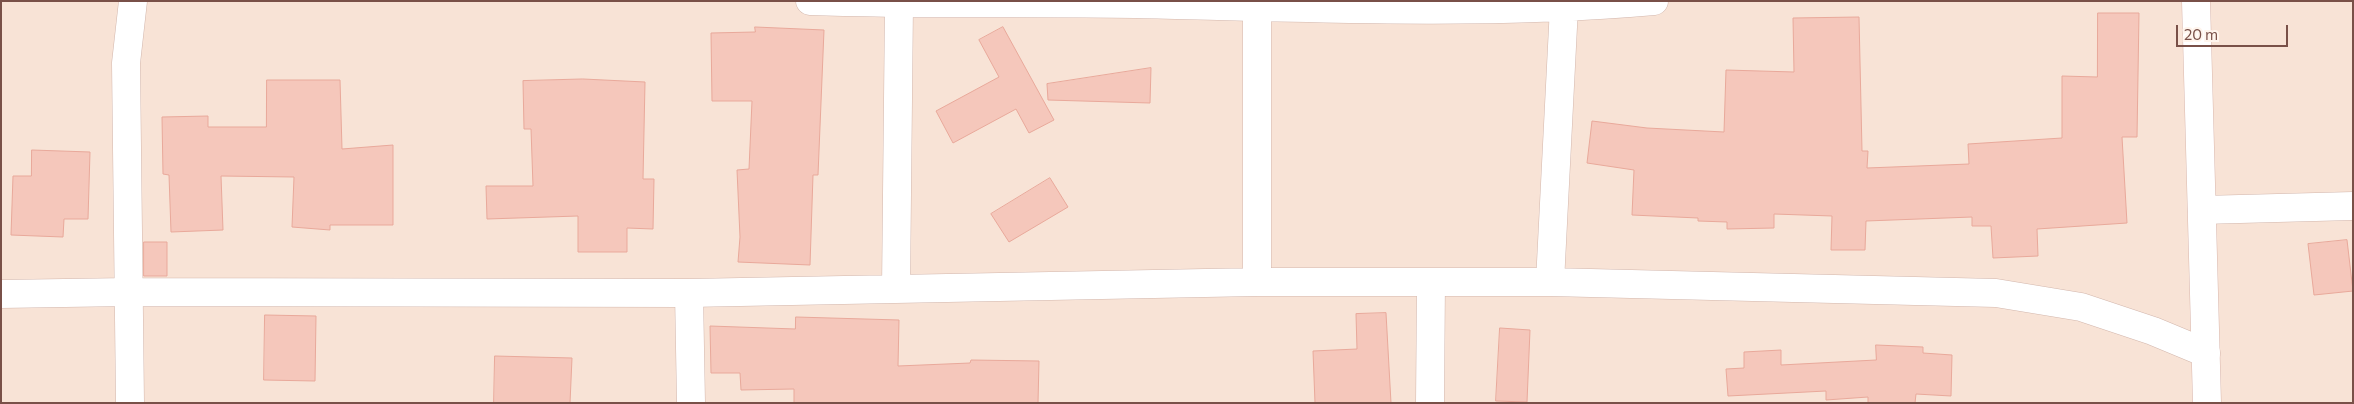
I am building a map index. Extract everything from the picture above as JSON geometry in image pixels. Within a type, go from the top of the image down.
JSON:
[{"type":"street","points":[[130,403],[126,63],[133,1]]},
{"type":"street","points":[[810,1],[899,5],[953,3],[1257,7],[1564,7],[1654,1]]},
{"type":"street","points":[[2196,1],[2207,403]]},
{"type":"street","points":[[896,288],[899,5]]},
{"type":"street","points":[[1257,7],[1257,282]]},
{"type":"street","points":[[1550,282],[1564,7]]},
{"type":"street","points":[[2202,210],[2353,206]]},
{"type":"street","points":[[1,294],[128,292],[690,294],[896,288],[1257,282],[1550,282],[1996,293],[2081,307],[2152,331],[2206,353]]},
{"type":"street","points":[[1430,403],[1431,282]]},
{"type":"street","points":[[690,294],[691,403]]},
{"type":"shaded area","points":[[1,1],[2353,1],[2353,403],[1,403]]},
{"type":"building","points":[[2098,13],[2139,13],[2137,137],[2122,137],[2127,223],[2037,229],[2038,256],[1993,258],[1991,226],[1972,226],[1972,217],[1866,221],[1865,250],[1831,250],[1832,216],[1774,214],[1774,228],[1727,229],[1727,222],[1698,221],[1698,218],[1632,215],[1634,170],[1587,163],[1592,121],[1647,128],[1724,132],[1726,70],[1794,72],[1793,18],[1859,17],[1862,151],[1868,151],[1867,168],[1969,164],[1968,144],[2062,138],[2062,76],[2097,77]]},
{"type":"building","points":[[755,27],[824,30],[818,175],[813,175],[810,265],[738,262],[740,237],[737,170],[749,169],[752,101],[712,101],[711,33],[755,32]]},
{"type":"building","points":[[1003,27],[1054,120],[1029,133],[1016,109],[953,143],[936,111],[999,77],[979,40]]},
{"type":"building","points":[[1151,68],[1150,103],[1048,100],[1047,84]]},
{"type":"building","points":[[583,79],[645,82],[643,179],[654,179],[653,229],[627,228],[627,252],[578,252],[578,216],[487,219],[486,186],[533,186],[531,129],[524,129],[523,81]]},
{"type":"building","points":[[267,80],[340,80],[342,149],[393,145],[393,225],[330,225],[330,230],[292,227],[294,177],[221,176],[223,230],[171,232],[169,175],[163,174],[162,117],[208,116],[208,127],[266,127]]},
{"type":"building","points":[[32,150],[90,152],[88,219],[64,219],[63,237],[11,235],[13,176],[31,176]]},
{"type":"building","points":[[1050,178],[1068,207],[1009,242],[991,214]]},
{"type":"building","points":[[2347,240],[2353,291],[2314,295],[2308,244]]},
{"type":"building","points":[[144,242],[167,242],[167,276],[144,276]]},
{"type":"building","points":[[1386,313],[1391,403],[1315,403],[1313,351],[1357,349],[1356,314]]},
{"type":"building","points":[[265,315],[316,316],[315,381],[264,380]]},
{"type":"building","points":[[796,317],[899,320],[898,366],[970,363],[971,360],[1039,361],[1038,403],[794,403],[794,389],[741,390],[740,373],[711,373],[710,326],[795,329]]},
{"type":"building","points":[[1500,328],[1530,330],[1527,402],[1496,401]]},
{"type":"building","points":[[1876,345],[1923,347],[1923,353],[1952,355],[1951,396],[1916,394],[1915,403],[1868,403],[1868,397],[1826,400],[1826,391],[1728,396],[1726,369],[1744,368],[1744,352],[1781,350],[1781,365],[1876,360]]},
{"type":"building","points":[[495,356],[572,358],[570,403],[494,403]]}]
